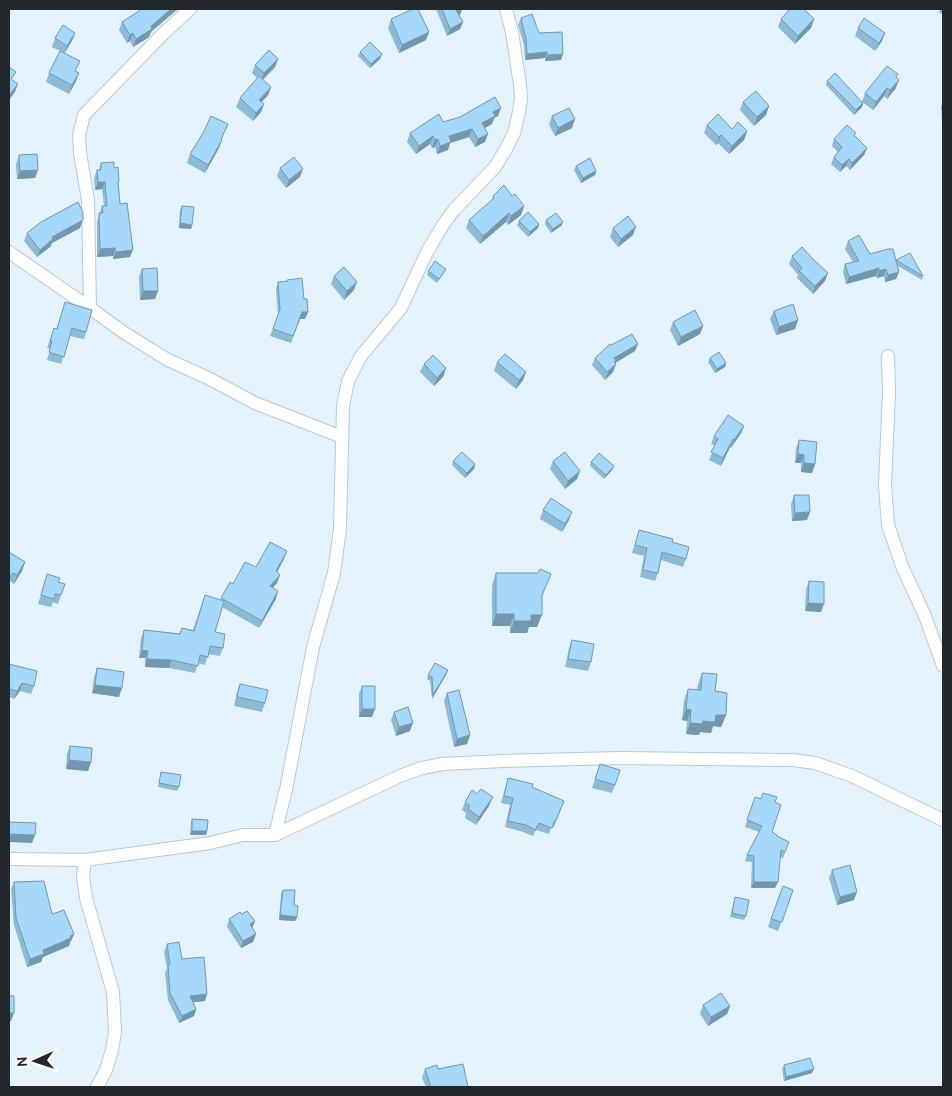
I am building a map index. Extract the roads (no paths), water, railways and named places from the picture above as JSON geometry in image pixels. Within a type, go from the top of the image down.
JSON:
[{"type":"street","points":[[90,308],[88,200],[79,135],[84,115],[190,9]]},
{"type":"street","points":[[275,835],[288,785],[312,647],[334,573],[340,529],[343,406],[348,381],[361,356],[401,308],[426,252],[443,224],[495,167],[506,150],[514,132],[521,99],[512,32],[506,9]]},
{"type":"street","points":[[9,252],[123,332],[168,360],[206,377],[255,403],[342,438]]},
{"type":"street","points":[[888,356],[889,392],[885,485],[888,525],[902,566],[925,616],[943,666]]},
{"type":"street","points":[[9,859],[85,860],[210,843],[243,835],[275,835],[400,776],[422,768],[443,764],[486,762],[619,758],[793,760],[815,764],[852,776],[943,820]]},
{"type":"street","points":[[85,860],[83,877],[86,898],[114,992],[115,1032],[112,1050],[106,1070],[97,1087]]}]
